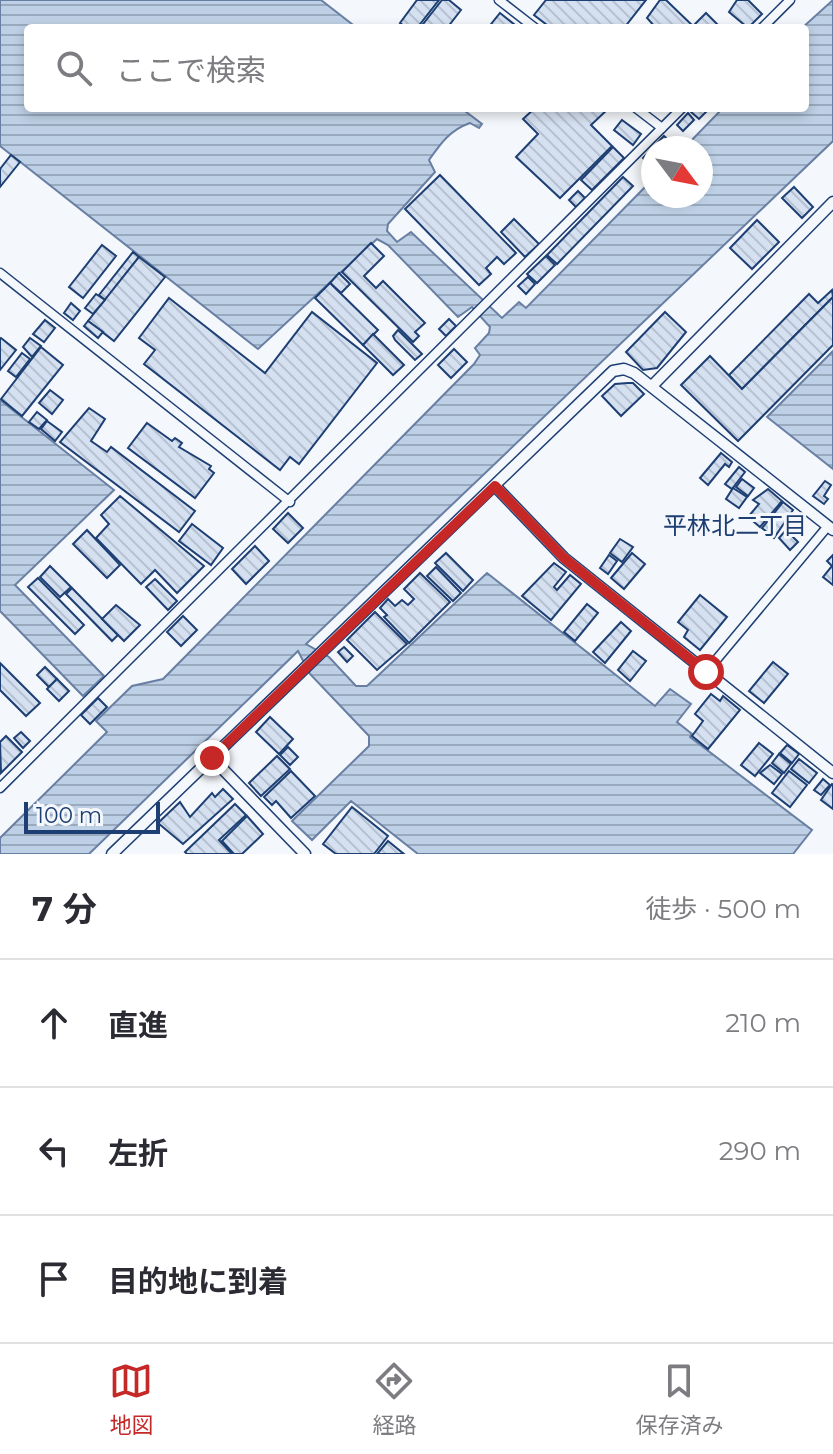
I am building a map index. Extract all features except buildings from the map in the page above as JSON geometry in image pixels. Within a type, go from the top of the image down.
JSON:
[{"type":"street","points":[[499,0],[530,24]]},
{"type":"street","points":[[766,24],[790,0]]},
{"type":"street","points":[[641,112],[662,128]]},
{"type":"street","points":[[0,788],[678,112]]},
{"type":"street","points":[[652,386],[833,202]]},
{"type":"street","points":[[0,273],[290,502]]},
{"type":"street","points":[[112,854],[613,371],[629,370],[652,386],[831,528],[706,672]]},
{"type":"street","points":[[495,486],[564,558],[833,773]]},
{"type":"street","points":[[212,758],[305,854]]},
{"type":"water","points":[[0,0],[321,0],[352,24],[24,24],[24,112],[466,112],[482,124],[479,128],[470,123],[463,126],[442,143],[429,160],[435,172],[388,224],[387,231],[397,242],[411,232],[502,318],[519,302],[526,308],[641,191],[641,208],[713,208],[713,136],[696,136],[719,112],[809,112],[809,24],[806,24],[833,0],[833,141],[306,644],[329,657],[356,686],[367,686],[487,573],[655,706],[670,689],[691,704],[677,722],[692,734],[690,737],[812,830],[793,854],[418,854],[351,801],[312,840],[292,821],[369,746],[369,736],[310,674],[298,651],[89,854],[0,854],[0,838],[107,732],[96,721],[132,686],[163,679],[474,364],[480,355],[475,348],[489,333],[490,327],[472,307],[458,317],[388,245],[377,239],[258,349],[0,146]]},
{"type":"water","points":[[833,351],[833,469],[767,417]]},
{"type":"water","points":[[0,400],[114,490],[15,585],[104,676],[83,696],[0,611]]},
{"type":"district","name":"平林北二丁目","points":[[735,526]]},
{"type":"route","points":[[212,758],[495,486],[564,558],[706,672]]}]
